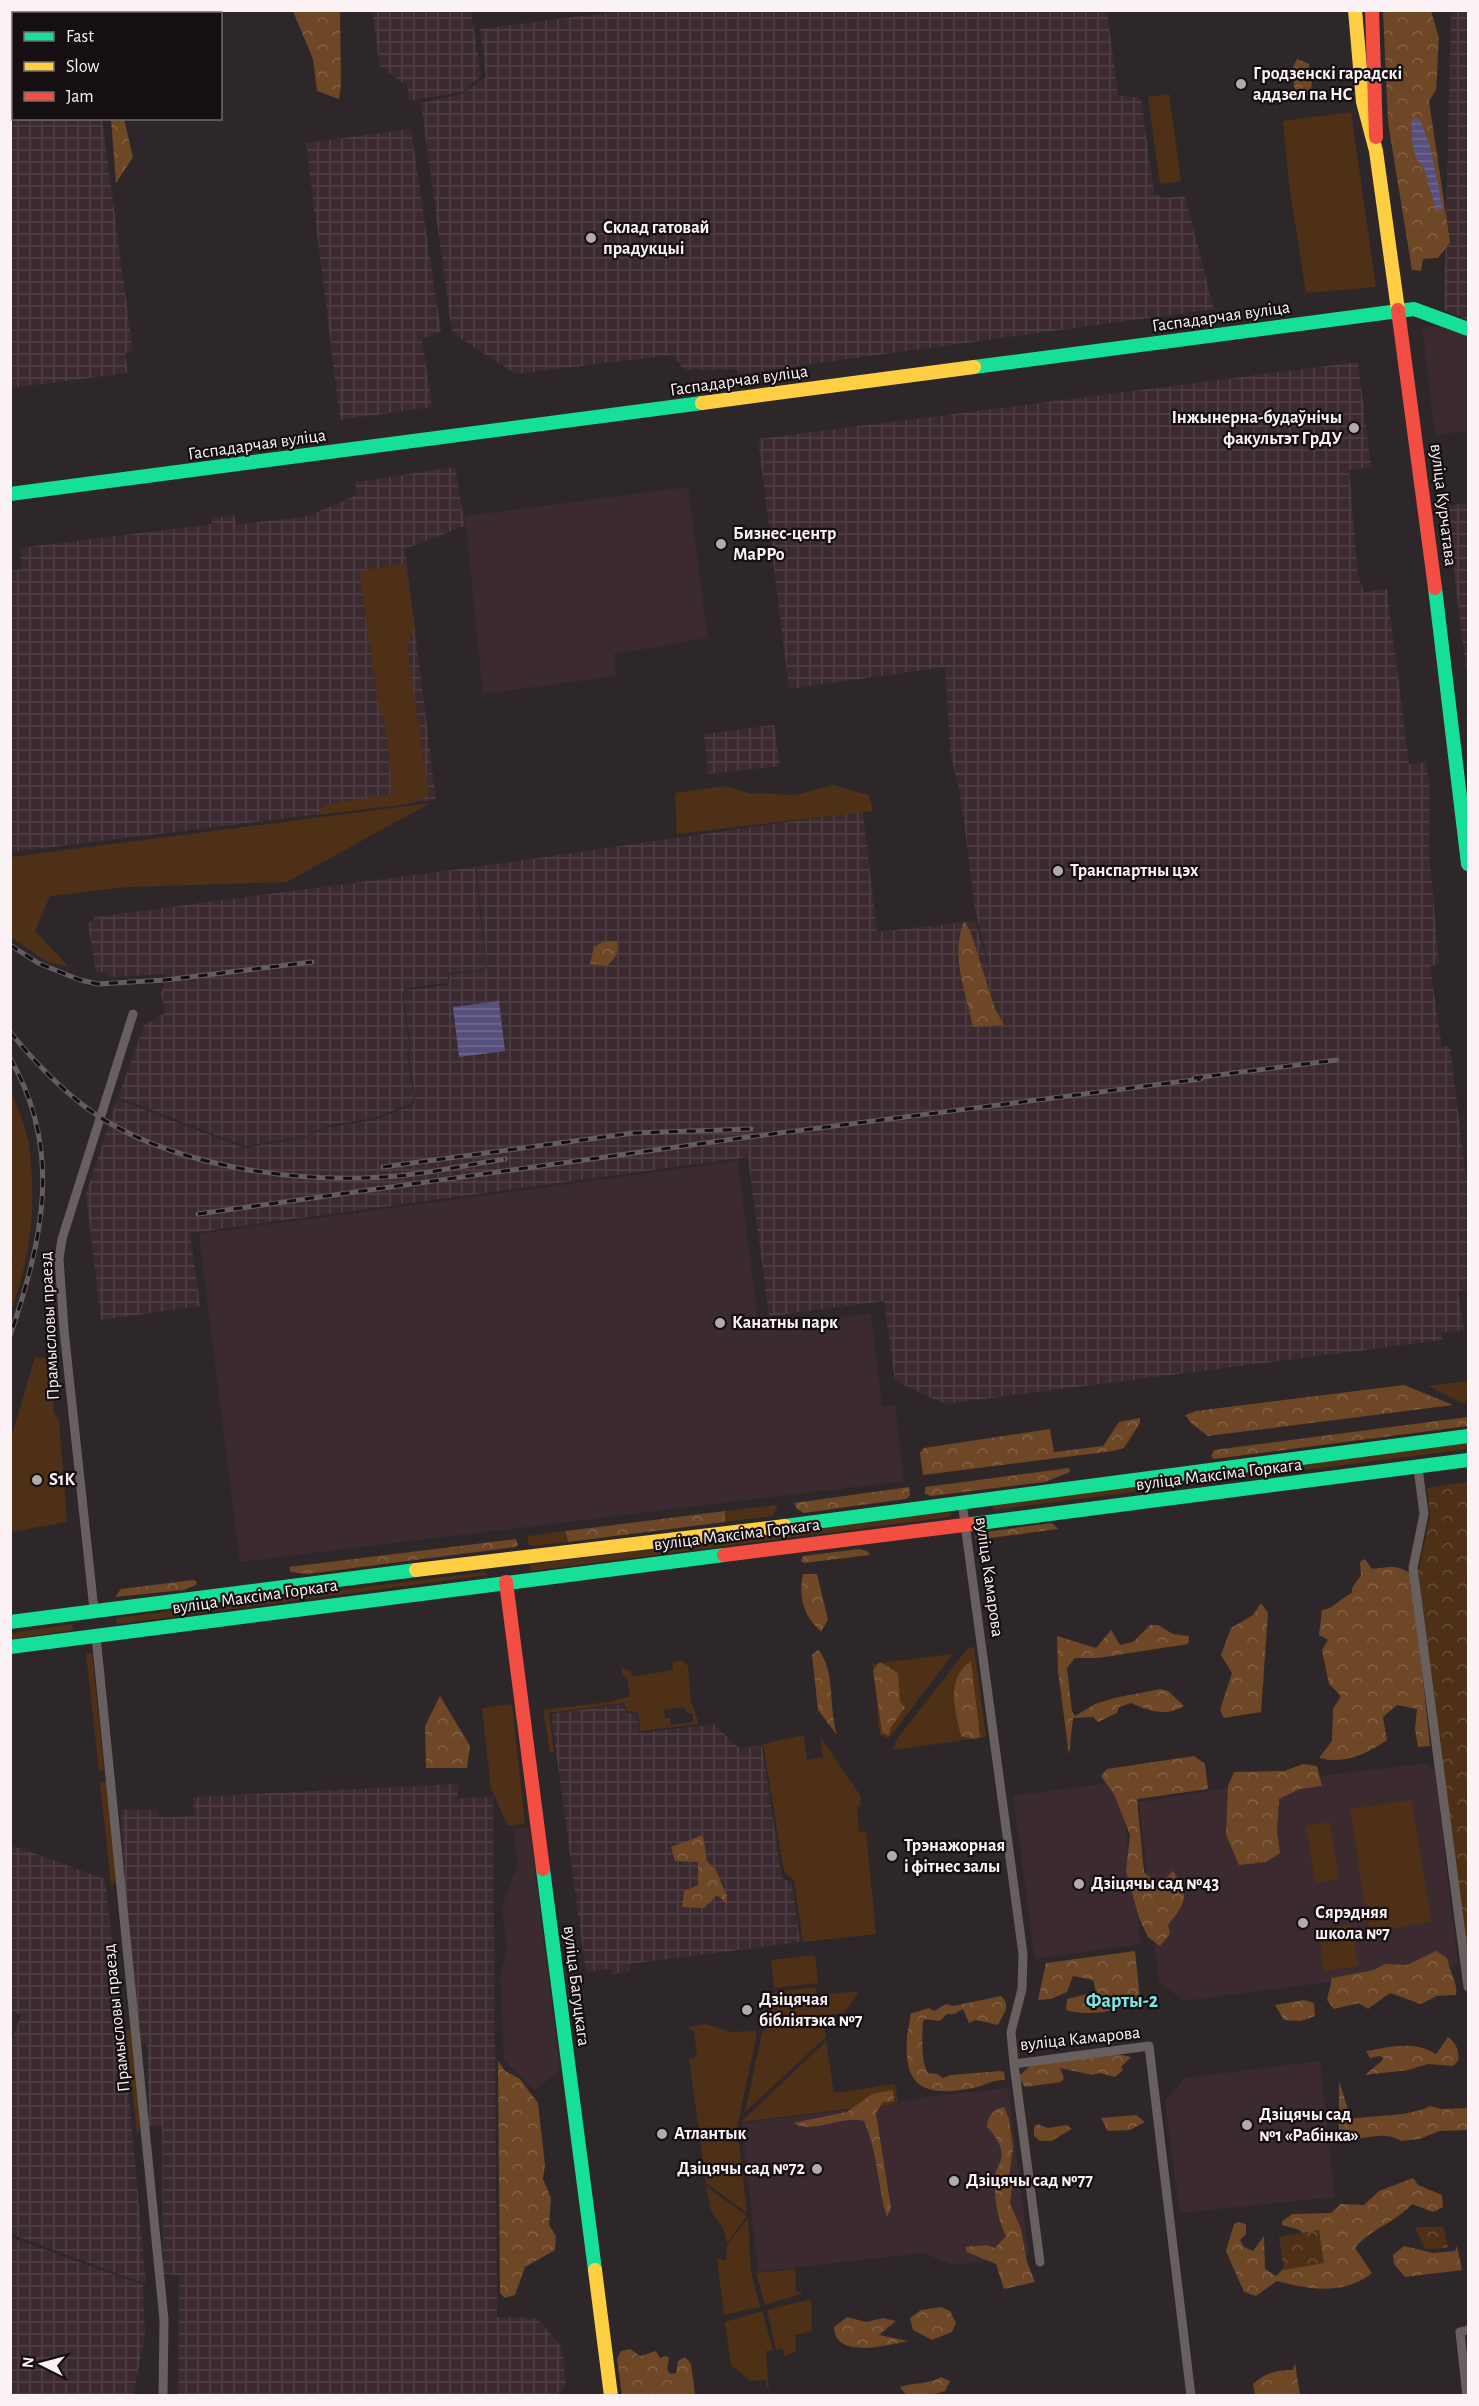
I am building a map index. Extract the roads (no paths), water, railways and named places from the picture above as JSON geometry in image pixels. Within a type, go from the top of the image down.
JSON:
[{"type":"main road","name":"вуліца Курчатава","points":[[1355,10],[1363,102],[1376,151]]},
{"type":"main road","name":"вуліца Курчатава","points":[[1372,10],[1376,151],[1468,864]]},
{"type":"main road","points":[[1356,38],[1366,43],[1373,39]]},
{"type":"main road","name":"Гаспадарчая вуліца","points":[[10,494],[1414,309],[1468,329]]},
{"type":"main road","name":"вуліца Максіма Горкага","points":[[10,1622],[504,1561],[1468,1436]]},
{"type":"main road","name":"вуліца Максіма Горкага","points":[[10,1647],[1468,1460]]},
{"type":"main road","name":"вуліца Багуцкага","points":[[504,1561],[611,2396]]},
{"type":"street","name":"Прамысловы праезд","points":[[93,1610],[64,1340],[59,1259],[62,1239],[133,1014]]},
{"type":"street","points":[[1418,1468],[1424,1514],[1413,1568],[1468,1987]]},
{"type":"street","name":"вуліца Камарова","points":[[962,1502],[1023,1954],[1022,1989],[1011,2032],[1014,2064],[1149,2046],[1191,2396]]},
{"type":"street","name":"Прамысловы праезд","points":[[96,1636],[164,2320],[163,2396]]},
{"type":"street","points":[[1014,2064],[1040,2262]]},
{"type":"street","points":[[1467,2396],[1460,2332],[1468,2330]]},
{"type":"railway","points":[[10,945],[38,963],[80,980],[98,984],[165,980],[312,962]]},
{"type":"railway","points":[[10,1032],[55,1081],[106,1121],[136,1137],[205,1161],[278,1174],[350,1178],[414,1174],[505,1159]]},
{"type":"railway","points":[[10,1058],[27,1093],[37,1128],[42,1162],[42,1197],[38,1231],[31,1266],[10,1336]]},
{"type":"railway","points":[[1194,1078],[1337,1060]]},
{"type":"railway","points":[[198,1214],[741,1138],[1201,1079]]},
{"type":"railway","points":[[383,1167],[634,1133],[751,1129]]},
{"type":"place","name":"Гродзенскі гарадскі аддзел па НС","points":[[1241,84]]},
{"type":"place","name":"Склад гатовай прадукцыі","points":[[591,238]]},
{"type":"place","name":"Інжынерна-будаўнічы факультэт ГрДУ","points":[[1354,428]]},
{"type":"place","name":"Бизнес-центр МаРРо","points":[[721,544]]},
{"type":"place","name":"Транспартны цэх","points":[[1058,871]]},
{"type":"place","name":"Канатны парк","points":[[720,1323]]},
{"type":"place","name":"S1K","points":[[37,1480]]},
{"type":"place","name":"Трэнажорная і фітнес залы","points":[[892,1856]]},
{"type":"place","name":"Дзіцячы сад №43","points":[[1079,1884]]},
{"type":"place","name":"Сярэдняя школа №7","points":[[1303,1923]]},
{"type":"place","name":"Дзіцячая бібліятэка №7","points":[[747,2010]]},
{"type":"place","name":"Дзіцячы сад №1 «Рабінка»","points":[[1247,2125]]},
{"type":"place","name":"Атлантык","points":[[662,2134]]},
{"type":"place","name":"Дзіцячы сад №72","points":[[817,2169]]},
{"type":"place","name":"Дзіцячы сад №77","points":[[954,2181]]},
{"type":"district","name":"Фарты-2","points":[[1122,2001]]}]
